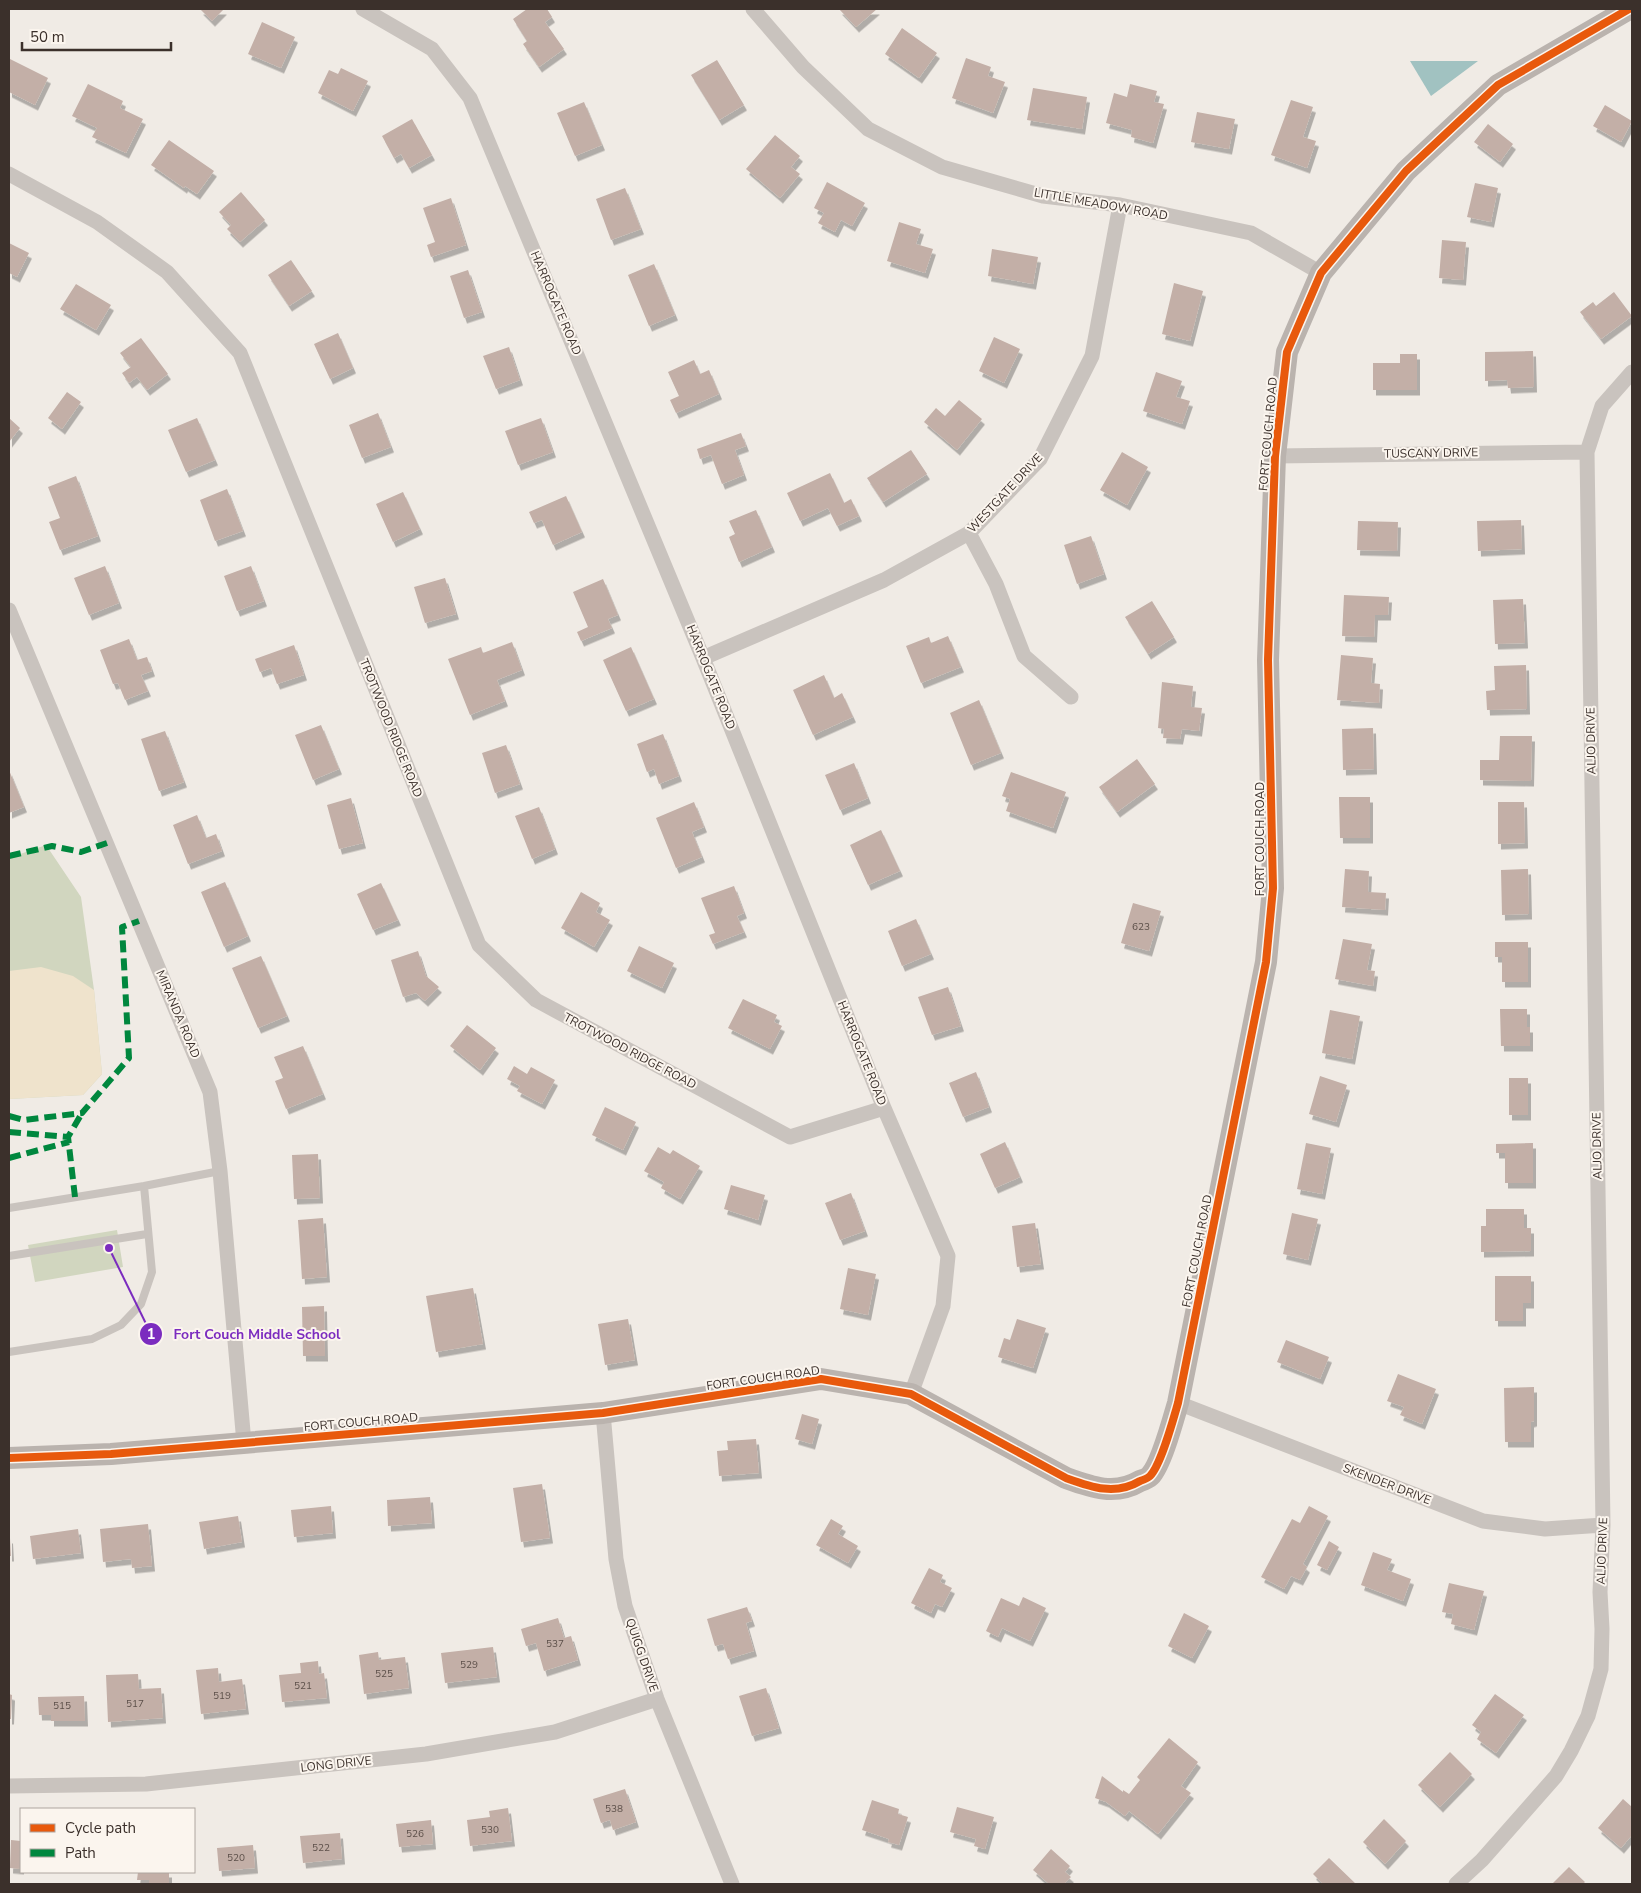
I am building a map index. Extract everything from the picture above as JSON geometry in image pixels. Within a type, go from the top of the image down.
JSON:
[{"type":"street","name":"HARROGATE ROAD","points":[[363,9],[432,49],[470,98],[703,658],[884,1108],[948,1256],[942,1306],[911,1394]]},
{"type":"street","name":"LITTLE MEADOW ROAD","points":[[753,9],[803,67],[868,129],[942,167],[1043,196],[1120,204],[1251,234],[1321,273]]},
{"type":"street","name":"FORT COUCH ROAD","points":[[9,1458],[111,1454],[603,1413],[821,1379],[911,1394],[1066,1478],[1093,1488],[1114,1490],[1130,1487],[1150,1475],[1164,1449],[1178,1403],[1266,962],[1273,888],[1268,660],[1275,456],[1287,352],[1321,273],[1406,171],[1498,85],[1629,9]]},
{"type":"street","name":"TROTWOOD RIDGE ROAD","points":[[9,174],[97,222],[166,272],[240,353],[479,945],[536,1000],[790,1137],[884,1108]]},
{"type":"street","name":"WESTGATE DRIVE","points":[[703,658],[884,580],[969,533],[1040,459],[1092,356],[1120,204]]},
{"type":"street","name":"ALJO DRIVE","points":[[1456,1884],[1482,1860],[1556,1776],[1588,1716],[1601,1669],[1602,1628],[1600,1592],[1603,1525],[1587,452],[1602,406],[1632,372]]},
{"type":"street","name":"TUSCANY DRIVE","points":[[1275,456],[1587,452]]},
{"type":"street","points":[[969,533],[996,584],[1024,656],[1070,697]]},
{"type":"street","name":"MIRANDA ROAD","points":[[9,610],[210,1092],[220,1171],[244,1443]]},
{"type":"street","name":"SKENDER DRIVE","points":[[1178,1403],[1483,1521],[1545,1529],[1603,1525]]},
{"type":"street","name":"QUIGG DRIVE","points":[[603,1413],[616,1559],[625,1606],[657,1698],[732,1884]]},
{"type":"street","name":"LONG DRIVE","points":[[9,1786],[146,1784],[426,1754],[555,1732],[657,1698]]},
{"type":"lane","points":[[9,1208],[144,1186],[220,1171]]},
{"type":"lane","points":[[9,1352],[92,1339],[121,1325],[141,1304],[152,1272],[144,1186]]},
{"type":"lane","points":[[9,1256],[147,1234]]},
{"type":"green space","points":[[46,845],[81,897],[94,990],[102,1074],[83,1095],[9,1099],[9,858]]},
{"type":"green space","points":[[117,1230],[123,1267],[35,1282],[28,1245]]},
{"type":"sand","points":[[41,967],[73,976],[94,990],[102,1074],[83,1095],[9,1099],[9,971]]},
{"type":"water","points":[[1410,61],[1478,61],[1431,96]]},
{"type":"building","points":[[200,9],[224,9],[212,21]]},
{"type":"building","points":[[527,9],[547,9],[552,17],[545,22],[564,49],[539,67],[523,44],[527,41],[513,19]]},
{"type":"building","points":[[839,9],[877,9],[856,27]]},
{"type":"building","points":[[262,22],[295,37],[281,68],[248,54]]},
{"type":"building","points":[[902,28],[937,53],[919,78],[885,54]]},
{"type":"building","points":[[966,58],[991,67],[988,76],[1005,82],[993,113],[952,98]]},
{"type":"building","points":[[10,59],[48,78],[35,105],[9,92]]},
{"type":"building","points":[[717,60],[744,105],[719,120],[691,75]]},
{"type":"building","points":[[341,68],[368,81],[353,111],[318,93],[329,70],[338,74]]},
{"type":"building","points":[[88,84],[123,101],[120,108],[143,119],[126,153],[92,137],[97,128],[72,116]]},
{"type":"building","points":[[1130,84],[1157,91],[1154,102],[1164,104],[1153,143],[1131,137],[1132,130],[1106,123],[1114,93],[1127,97]]},
{"type":"building","points":[[1033,88],[1087,97],[1082,129],[1027,120]]},
{"type":"building","points":[[1291,100],[1313,107],[1303,137],[1316,141],[1307,168],[1271,155]]},
{"type":"building","points":[[584,102],[602,145],[575,156],[557,113]]},
{"type":"building","points":[[1605,105],[1632,121],[1621,142],[1593,126]]},
{"type":"building","points":[[1197,112],[1235,119],[1229,149],[1191,142]]},
{"type":"building","points":[[412,119],[432,155],[409,168],[401,154],[394,158],[382,136]]},
{"type":"building","points":[[1488,124],[1513,144],[1500,162],[1474,142]]},
{"type":"building","points":[[775,135],[800,156],[791,167],[800,174],[780,198],[746,169]]},
{"type":"building","points":[[169,140],[214,171],[197,194],[185,186],[184,188],[151,165]]},
{"type":"building","points":[[827,182],[865,203],[852,226],[841,220],[835,232],[818,223],[824,213],[814,208]]},
{"type":"building","points":[[1475,183],[1498,188],[1491,222],[1467,217]]},
{"type":"building","points":[[625,188],[641,229],[611,240],[596,199]]},
{"type":"building","points":[[241,192],[265,220],[240,242],[227,229],[231,225],[219,212]]},
{"type":"building","points":[[451,198],[466,245],[431,257],[427,245],[435,242],[423,208]]},
{"type":"building","points":[[899,222],[921,229],[916,244],[933,249],[925,273],[887,261]]},
{"type":"building","points":[[1442,240],[1466,242],[1463,280],[1439,278]]},
{"type":"building","points":[[9,243],[29,253],[17,277],[9,273]]},
{"type":"building","points":[[992,249],[1038,257],[1033,284],[988,276]]},
{"type":"building","points":[[291,260],[312,291],[289,306],[268,275]]},
{"type":"building","points":[[654,264],[675,315],[649,326],[628,275]]},
{"type":"building","points":[[468,270],[482,312],[464,318],[450,276]]},
{"type":"building","points":[[1174,283],[1203,291],[1190,341],[1162,334]]},
{"type":"building","points":[[76,284],[111,305],[96,330],[60,309]]},
{"type":"building","points":[[1614,292],[1632,316],[1601,339],[1580,312],[1593,302],[1596,306]]},
{"type":"building","points":[[338,333],[353,368],[330,379],[314,344]]},
{"type":"building","points":[[994,337],[1020,349],[1004,383],[979,371]]},
{"type":"building","points":[[141,338],[168,374],[147,390],[137,377],[129,383],[122,373],[131,367],[120,353]]},
{"type":"building","points":[[509,347],[520,380],[496,389],[483,356]]},
{"type":"building","points":[[1533,351],[1534,387],[1508,388],[1507,380],[1485,381],[1485,352]]},
{"type":"building","points":[[1400,354],[1417,354],[1417,390],[1373,390],[1373,363],[1400,363]]},
{"type":"building","points":[[694,360],[700,374],[709,370],[719,394],[676,413],[670,400],[679,396],[668,372]]},
{"type":"building","points":[[1156,372],[1182,381],[1176,397],[1190,401],[1182,424],[1143,411]]},
{"type":"building","points":[[67,392],[81,402],[62,429],[48,418]]},
{"type":"building","points":[[959,400],[982,419],[957,450],[924,422],[936,408],[945,416]]},
{"type":"building","points":[[378,413],[391,447],[362,458],[349,425]]},
{"type":"building","points":[[9,418],[20,428],[9,442]]},
{"type":"building","points":[[197,418],[215,460],[186,472],[168,430]]},
{"type":"building","points":[[541,418],[553,452],[518,465],[505,431]]},
{"type":"building","points":[[741,433],[746,446],[735,450],[744,475],[722,484],[711,455],[700,459],[697,449]]},
{"type":"building","points":[[911,450],[927,474],[883,502],[867,478]]},
{"type":"building","points":[[1122,452],[1148,467],[1127,505],[1100,490]]},
{"type":"building","points":[[830,473],[844,503],[851,499],[859,516],[837,526],[828,508],[800,521],[787,493]]},
{"type":"building","points":[[76,476],[98,536],[60,550],[49,522],[60,518],[48,487]]},
{"type":"building","points":[[227,489],[243,531],[215,541],[200,500]]},
{"type":"building","points":[[403,492],[420,529],[393,542],[376,504]]},
{"type":"building","points":[[566,496],[582,532],[553,545],[542,520],[534,523],[529,512]]},
{"type":"building","points":[[756,510],[772,547],[739,562],[729,537],[735,534],[729,521]]},
{"type":"building","points":[[1521,520],[1522,549],[1478,551],[1477,521]]},
{"type":"building","points":[[1358,521],[1398,522],[1397,551],[1357,550]]},
{"type":"building","points":[[1091,536],[1104,574],[1077,584],[1064,545]]},
{"type":"building","points":[[105,566],[119,603],[89,615],[74,578]]},
{"type":"building","points":[[251,566],[264,601],[237,611],[224,576]]},
{"type":"building","points":[[445,578],[456,614],[425,623],[414,587]]},
{"type":"building","points":[[603,579],[618,615],[608,619],[612,628],[581,641],[577,632],[588,627],[573,592]]},
{"type":"building","points":[[1344,595],[1389,597],[1388,615],[1375,615],[1374,637],[1342,636]]},
{"type":"building","points":[[1523,599],[1525,643],[1495,644],[1493,600]]},
{"type":"building","points":[[1152,601],[1174,637],[1148,654],[1125,617]]},
{"type":"building","points":[[948,636],[961,667],[921,683],[906,646],[929,637],[931,643]]},
{"type":"building","points":[[129,639],[137,660],[147,657],[152,671],[141,675],[148,691],[125,700],[118,683],[113,684],[100,650]]},
{"type":"building","points":[[512,642],[522,670],[497,680],[505,701],[470,715],[448,659],[481,647],[483,653]]},
{"type":"building","points":[[294,645],[304,675],[277,684],[271,668],[260,672],[255,659]]},
{"type":"building","points":[[631,647],[654,699],[626,711],[603,660]]},
{"type":"building","points":[[1341,655],[1373,658],[1371,683],[1380,684],[1379,703],[1337,700]]},
{"type":"building","points":[[1526,665],[1527,709],[1487,710],[1486,691],[1495,690],[1494,666]]},
{"type":"building","points":[[824,675],[834,698],[842,693],[853,717],[813,735],[793,690]]},
{"type":"building","points":[[1162,682],[1193,686],[1191,707],[1202,708],[1199,731],[1182,729],[1180,739],[1163,738],[1164,729],[1158,728]]},
{"type":"building","points":[[979,700],[1001,753],[971,765],[950,713]]},
{"type":"building","points":[[321,725],[339,769],[313,780],[295,735]]},
{"type":"building","points":[[1373,728],[1374,769],[1343,770],[1342,729]]},
{"type":"building","points":[[165,731],[184,782],[159,791],[141,739]]},
{"type":"building","points":[[663,734],[679,776],[659,784],[654,769],[647,772],[637,744]]},
{"type":"building","points":[[1500,736],[1532,736],[1531,781],[1480,780],[1480,760],[1499,760]]},
{"type":"building","points":[[506,745],[520,784],[495,793],[482,753]]},
{"type":"building","points":[[1137,759],[1155,784],[1117,812],[1099,787]]},
{"type":"building","points":[[854,763],[868,798],[840,810],[825,775]]},
{"type":"building","points":[[9,770],[24,807],[9,813]]},
{"type":"building","points":[[1011,772],[1066,792],[1053,828],[1006,811],[1010,799],[1002,796]]},
{"type":"building","points":[[1339,797],[1370,797],[1370,838],[1340,838]]},
{"type":"building","points":[[351,798],[363,843],[339,849],[327,805]]},
{"type":"building","points":[[694,802],[704,827],[692,832],[702,857],[676,868],[656,818]]},
{"type":"building","points":[[1498,802],[1524,802],[1525,843],[1498,844]]},
{"type":"building","points":[[539,807],[555,849],[532,859],[515,816]]},
{"type":"building","points":[[197,815],[206,838],[216,834],[222,851],[188,864],[173,825]]},
{"type":"building","points":[[881,830],[900,871],[868,885],[850,845]]},
{"type":"building","points":[[1345,869],[1369,871],[1368,892],[1386,893],[1385,910],[1342,907]]},
{"type":"building","points":[[1528,869],[1529,914],[1502,915],[1501,870]]},
{"type":"building","points":[[225,882],[248,936],[224,947],[201,892]]},
{"type":"building","points":[[381,883],[398,920],[373,930],[357,894]]},
{"type":"building","points":[[734,886],[744,913],[737,916],[744,932],[713,944],[709,935],[715,933],[701,898]]},
{"type":"building","points":[[581,892],[600,903],[596,912],[610,920],[594,947],[561,928]]},
{"type":"building","points":[[1133,903],[1161,911],[1149,951],[1121,943]]},
{"type":"building","points":[[916,919],[931,954],[902,966],[888,931]]},
{"type":"building","points":[[1343,939],[1372,944],[1367,970],[1375,971],[1373,986],[1335,979]]},
{"type":"building","points":[[1495,942],[1528,942],[1528,982],[1502,982],[1502,957],[1495,957]]},
{"type":"building","points":[[639,946],[674,963],[662,988],[627,971]]},
{"type":"building","points":[[418,951],[426,976],[439,987],[425,1001],[416,993],[403,997],[391,960]]},
{"type":"building","points":[[261,956],[287,1016],[258,1028],[232,968]]},
{"type":"building","points":[[948,987],[961,1026],[932,1035],[918,997]]},
{"type":"building","points":[[743,999],[777,1015],[774,1022],[782,1026],[770,1049],[728,1028]]},
{"type":"building","points":[[1500,1009],[1527,1009],[1527,1027],[1530,1027],[1530,1046],[1501,1046]]},
{"type":"building","points":[[1330,1010],[1360,1016],[1352,1059],[1322,1053]]},
{"type":"building","points":[[467,1025],[496,1048],[480,1070],[450,1046]]},
{"type":"building","points":[[303,1046],[323,1094],[286,1109],[275,1081],[283,1078],[274,1057]]},
{"type":"building","points":[[514,1066],[527,1074],[531,1067],[555,1080],[542,1104],[517,1091],[520,1086],[507,1079]]},
{"type":"building","points":[[976,1072],[989,1107],[963,1117],[949,1083]]},
{"type":"building","points":[[1320,1076],[1347,1085],[1336,1122],[1309,1114]]},
{"type":"building","points":[[1509,1078],[1528,1078],[1528,1115],[1509,1115]]},
{"type":"building","points":[[605,1107],[636,1122],[623,1150],[592,1135]]},
{"type":"building","points":[[1005,1142],[1020,1177],[995,1188],[980,1154]]},
{"type":"building","points":[[1306,1143],[1331,1148],[1322,1194],[1297,1189]]},
{"type":"building","points":[[1533,1143],[1533,1183],[1505,1183],[1505,1153],[1496,1153],[1496,1144]]},
{"type":"building","points":[[658,1147],[670,1154],[673,1150],[700,1166],[680,1199],[661,1188],[664,1182],[644,1171]]},
{"type":"building","points":[[318,1154],[320,1198],[294,1199],[292,1155]]},
{"type":"building","points":[[731,1185],[765,1195],[758,1220],[724,1209]]},
{"type":"building","points":[[851,1193],[865,1231],[840,1240],[825,1203]]},
{"type":"building","points":[[1486,1209],[1524,1209],[1524,1228],[1531,1228],[1531,1251],[1481,1252],[1481,1226],[1486,1226]]},
{"type":"building","points":[[1292,1213],[1318,1219],[1308,1260],[1283,1254]]},
{"type":"building","points":[[323,1218],[327,1277],[302,1279],[298,1220]]},
{"type":"building","points":[[1035,1223],[1041,1264],[1017,1267],[1012,1226]]},
{"type":"building","points":[[848,1268],[876,1274],[868,1315],[840,1309]]},
{"type":"building","points":[[1495,1276],[1531,1276],[1531,1303],[1523,1303],[1523,1321],[1495,1321]]},
{"type":"building","points":[[473,1288],[483,1344],[436,1352],[426,1296]]},
{"type":"building","points":[[324,1306],[325,1356],[303,1356],[302,1307]]},
{"type":"building","points":[[628,1319],[635,1360],[605,1365],[598,1324]]},
{"type":"building","points":[[1017,1319],[1046,1328],[1033,1368],[998,1357],[1004,1338],[1010,1340]]},
{"type":"building","points":[[1286,1340],[1329,1357],[1320,1379],[1277,1362]]},
{"type":"building","points":[[1398,1374],[1436,1389],[1422,1424],[1400,1415],[1404,1407],[1387,1401]]},
{"type":"building","points":[[1534,1387],[1534,1421],[1531,1422],[1531,1442],[1505,1442],[1504,1388]]},
{"type":"building","points":[[802,1414],[819,1419],[812,1444],[795,1439]]},
{"type":"building","points":[[756,1439],[759,1473],[719,1476],[717,1451],[728,1450],[727,1441]]},
{"type":"building","points":[[542,1484],[550,1538],[521,1542],[513,1488]]},
{"type":"building","points":[[430,1497],[432,1523],[388,1526],[387,1500]]},
{"type":"building","points":[[331,1506],[333,1533],[294,1537],[291,1510]]},
{"type":"building","points":[[1309,1506],[1328,1516],[1303,1564],[1307,1567],[1300,1580],[1291,1576],[1284,1589],[1261,1577],[1292,1519],[1300,1523]]},
{"type":"building","points":[[238,1516],[242,1542],[204,1549],[199,1522]]},
{"type":"building","points":[[831,1519],[843,1526],[838,1534],[858,1546],[848,1563],[816,1545]]},
{"type":"building","points":[[148,1524],[152,1566],[132,1568],[131,1559],[103,1562],[100,1529]]},
{"type":"building","points":[[78,1529],[81,1553],[33,1559],[30,1536]]},
{"type":"building","points":[[10,1538],[11,1556],[9,1556]]},
{"type":"building","points":[[1329,1541],[1339,1547],[1327,1570],[1317,1565]]},
{"type":"building","points":[[1373,1552],[1392,1559],[1387,1570],[1411,1579],[1403,1601],[1361,1585]]},
{"type":"building","points":[[929,1568],[943,1575],[940,1582],[952,1588],[942,1607],[935,1604],[931,1613],[911,1603]]},
{"type":"building","points":[[1449,1583],[1484,1591],[1474,1630],[1451,1624],[1453,1614],[1442,1612]]},
{"type":"building","points":[[1023,1597],[1046,1608],[1030,1641],[1002,1628],[998,1637],[986,1631],[1001,1598],[1019,1606]]},
{"type":"building","points":[[747,1607],[752,1621],[746,1623],[754,1651],[728,1659],[723,1644],[715,1646],[707,1619]]},
{"type":"building","points":[[1184,1613],[1209,1626],[1192,1658],[1168,1646]]},
{"type":"building","points":[[558,1618],[564,1638],[571,1636],[578,1660],[544,1671],[536,1643],[526,1646],[521,1629]]},
{"type":"building","points":[[493,1647],[497,1677],[445,1683],[441,1653]]},
{"type":"building","points":[[378,1652],[379,1660],[405,1657],[409,1688],[364,1694],[359,1655]]},
{"type":"building","points":[[318,1661],[319,1674],[324,1673],[327,1698],[282,1702],[279,1675],[301,1673],[300,1663]]},
{"type":"building","points":[[218,1668],[219,1682],[242,1679],[246,1709],[201,1714],[196,1670]]},
{"type":"building","points":[[138,1674],[139,1689],[161,1688],[163,1718],[108,1722],[106,1675]]},
{"type":"building","points":[[766,1688],[779,1728],[752,1736],[739,1696]]},
{"type":"building","points":[[9,1694],[12,1695],[11,1719],[9,1719]]},
{"type":"building","points":[[1495,1694],[1524,1715],[1496,1753],[1477,1739],[1481,1732],[1472,1725]]},
{"type":"building","points":[[84,1696],[85,1721],[51,1721],[51,1715],[39,1715],[38,1697]]},
{"type":"building","points":[[1169,1738],[1198,1762],[1181,1786],[1191,1793],[1158,1834],[1129,1811],[1125,1816],[1106,1802],[1095,1798],[1102,1776],[1123,1792],[1123,1790],[1129,1794],[1140,1780],[1137,1777]]},
{"type":"building","points":[[1450,1752],[1472,1774],[1440,1807],[1418,1785]]},
{"type":"building","points":[[625,1789],[636,1822],[613,1830],[610,1820],[601,1823],[593,1799]]},
{"type":"building","points":[[1623,1799],[1632,1807],[1632,1835],[1621,1848],[1598,1828]]},
{"type":"building","points":[[872,1800],[899,1809],[898,1814],[908,1817],[899,1845],[888,1842],[889,1839],[862,1830]]},
{"type":"building","points":[[957,1807],[994,1817],[985,1849],[974,1846],[976,1839],[950,1832]]},
{"type":"building","points":[[508,1808],[512,1841],[470,1846],[467,1820],[490,1817],[489,1811]]},
{"type":"building","points":[[1384,1819],[1406,1841],[1385,1864],[1363,1842]]},
{"type":"building","points":[[431,1820],[433,1844],[399,1847],[396,1824]]},
{"type":"building","points":[[340,1833],[342,1859],[303,1863],[300,1836]]},
{"type":"building","points":[[11,1840],[20,1841],[20,1869],[10,1868]]},
{"type":"building","points":[[253,1845],[255,1868],[219,1871],[217,1848]]},
{"type":"building","points":[[1051,1849],[1070,1866],[1065,1872],[1071,1877],[1064,1884],[1049,1884],[1033,1870]]},
{"type":"building","points":[[1329,1858],[1356,1884],[1321,1884],[1313,1874]]},
{"type":"building","points":[[1569,1867],[1585,1882],[1583,1884],[1552,1884]]},
{"type":"building","points":[[138,1873],[169,1873],[169,1884],[149,1884],[149,1880],[137,1880]]},
{"type":"marked path","points":[[9,856],[52,846],[81,852],[107,843]]},
{"type":"marked path","points":[[9,1116],[24,1120],[82,1113],[129,1058],[122,927],[139,921]]},
{"type":"marked path","points":[[75,1197],[68,1137],[82,1113]]},
{"type":"marked path","points":[[9,1132],[68,1137]]},
{"type":"marked path","points":[[9,1158],[69,1142]]},
{"type":"cycle path","points":[[9,1458],[111,1454],[603,1413],[821,1379],[911,1394],[1066,1478],[1094,1487],[1121,1488],[1131,1486],[1150,1476],[1162,1453],[1178,1403],[1266,962],[1273,888],[1268,660],[1275,456],[1287,352],[1321,273],[1406,171],[1498,85],[1629,9]]},
{"type":"place","name":"Fort Couch Middle School","points":[[109,1248]]}]
